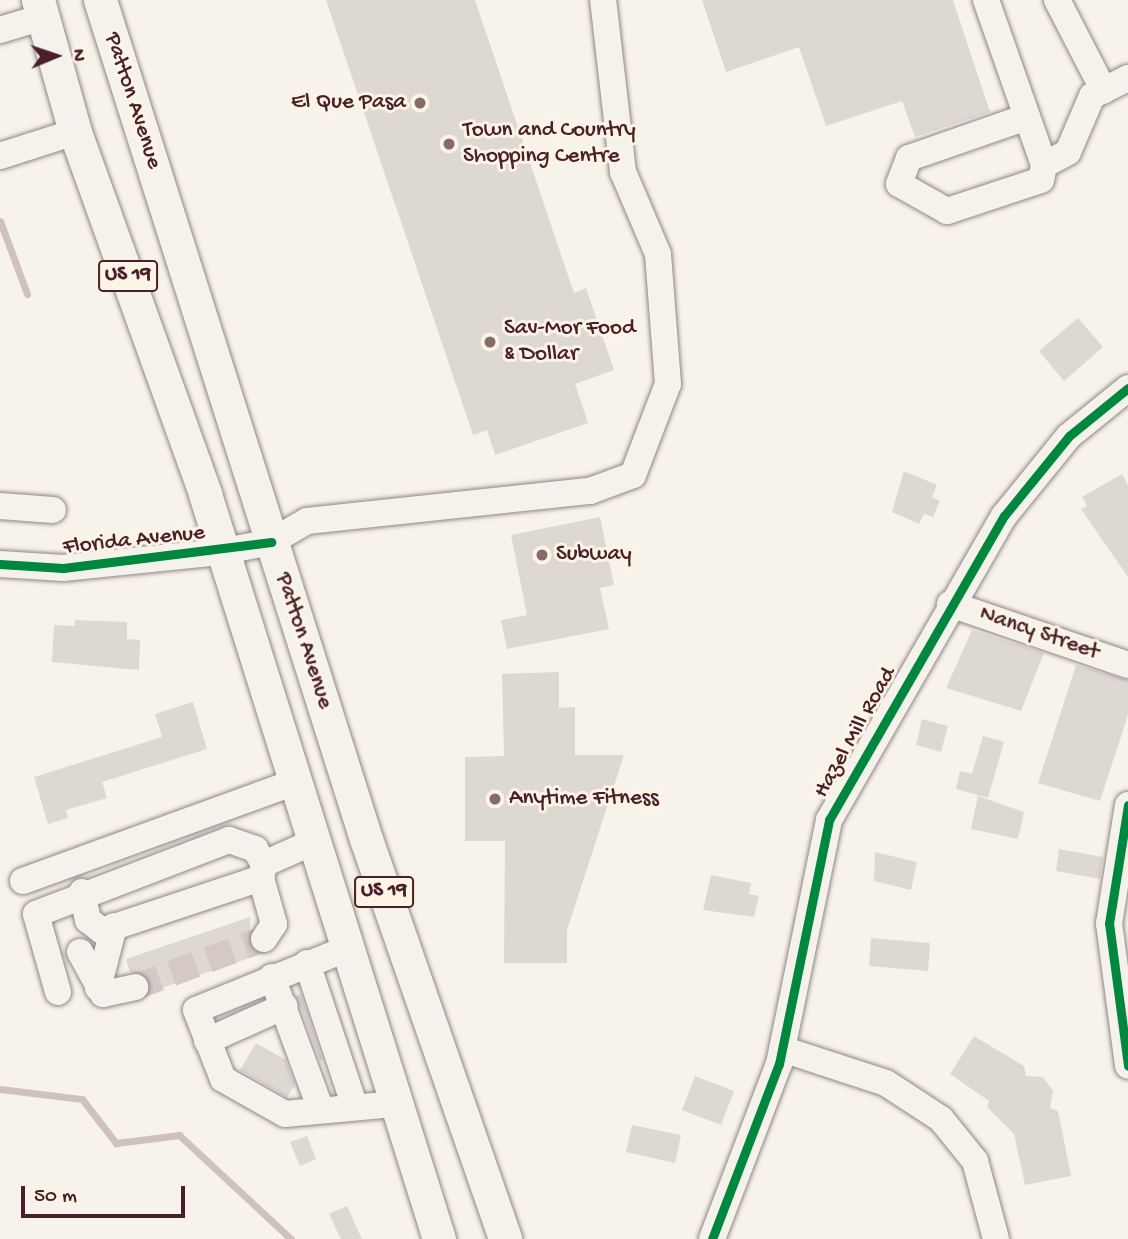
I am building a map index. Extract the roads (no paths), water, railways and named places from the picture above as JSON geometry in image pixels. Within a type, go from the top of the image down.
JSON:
[{"type":"main road","name":"Patton Avenue","points":[[100,0],[271,542],[505,1239]]},
{"type":"main road","name":"US 19","points":[[40,8],[75,132],[220,552],[439,1239]]},
{"type":"street","name":"Florida Avenue","points":[[0,564],[63,568],[220,552],[271,542],[307,521],[590,491],[633,475],[667,384],[658,254],[623,172],[603,0]]},
{"type":"street","points":[[986,0],[1044,164],[1041,180],[966,209],[947,211],[899,184],[909,158],[1027,117]]},
{"type":"street","points":[[1058,0],[1104,91]]},
{"type":"street","points":[[0,30],[40,8]]},
{"type":"street","points":[[1044,164],[1068,152],[1093,96],[1128,78]]},
{"type":"street","points":[[0,156],[75,132]]},
{"type":"street","name":"Hazel Mill Road","points":[[712,1239],[782,1049],[829,820],[950,604],[1004,516],[1069,436],[1128,388]]},
{"type":"street","points":[[0,506],[53,510]]},
{"type":"street","name":"Nancy Street","points":[[950,604],[1128,665]]},
{"type":"street","points":[[23,881],[292,783]]},
{"type":"street","points":[[1128,805],[1109,923],[1128,1066]]},
{"type":"street","points":[[58,992],[36,914],[73,895],[229,840],[255,849],[263,871],[274,924],[264,939]]},
{"type":"street","points":[[73,895],[93,929],[114,926],[263,871],[311,843]]},
{"type":"street","points":[[73,895],[77,943],[98,988],[103,993],[135,987]]},
{"type":"street","points":[[98,988],[114,926]]},
{"type":"street","points":[[346,949],[196,1010],[223,1079],[285,1114],[394,1104]]},
{"type":"street","points":[[307,963],[355,1107]]},
{"type":"street","points":[[272,977],[285,1006],[321,1110]]},
{"type":"street","points":[[207,1041],[285,1006]]},
{"type":"street","points":[[782,1049],[886,1083],[941,1119],[975,1161],[996,1239]]},
{"type":"street","points":[[342,1068],[377,1050]]},
{"type":"waterway","points":[[0,221],[27,294]]},
{"type":"waterway","points":[[0,1089],[82,1099],[116,1143],[179,1135],[291,1239]]},
{"type":"tunnel","points":[[135,987],[264,939]]},
{"type":"place","name":"El Que Pasa","points":[[420,103]]},
{"type":"place","name":"Town and Country Shopping Centre","points":[[449,144]]},
{"type":"place","name":"Sav-Mor Food & Dollar","points":[[490,342]]},
{"type":"place","name":"Subway","points":[[542,555]]},
{"type":"place","name":"Anytime Fitness","points":[[495,799]]}]
